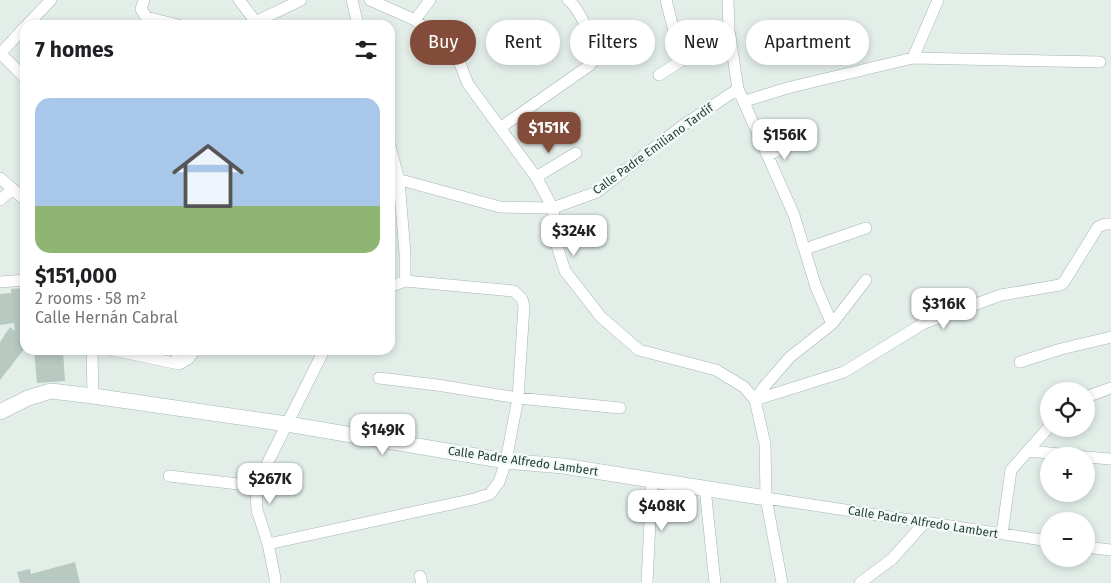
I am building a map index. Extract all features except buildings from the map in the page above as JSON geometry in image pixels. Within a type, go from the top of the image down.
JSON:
[{"type":"street","points":[[34,0],[43,9]]},
{"type":"street","points":[[32,20],[51,0]]},
{"type":"street","points":[[144,0],[141,9],[146,17],[158,20]]},
{"type":"street","points":[[239,0],[251,20]]},
{"type":"street","points":[[259,20],[301,0]]},
{"type":"street","points":[[352,0],[357,20]]},
{"type":"street","points":[[370,0],[415,20],[430,0]]},
{"type":"street","points":[[500,128],[596,59],[596,52],[585,25],[572,2],[568,0]]},
{"type":"street","points":[[666,0],[671,20]]},
{"type":"street","points":[[728,0],[729,20]]},
{"type":"street","points":[[913,58],[938,0]]},
{"type":"street","points":[[20,32],[0,53],[20,73]]},
{"type":"street","points":[[744,101],[799,85],[913,58],[1100,62]]},
{"type":"street","points":[[461,65],[468,84],[536,177],[553,208],[556,246],[565,271],[601,317],[639,350],[716,370],[744,387],[755,400],[765,444],[766,498],[782,583]]},
{"type":"street","points":[[659,75],[673,65]]},
{"type":"street","points":[[734,65],[738,89],[794,215],[816,288],[832,324]]},
{"type":"street","name":"Calle Padre Emiliano Tardif","points":[[395,178],[500,207],[553,208],[597,192],[682,126],[738,89]]},
{"type":"street","points":[[768,155],[800,141]]},
{"type":"street","points":[[536,177],[576,154]]},
{"type":"street","points":[[0,178],[20,195]]},
{"type":"street","points":[[395,178],[405,254],[405,281]]},
{"type":"street","points":[[0,200],[13,189]]},
{"type":"street","points":[[755,400],[844,372],[924,323],[1001,295],[1060,285],[1064,282],[1098,227],[1111,224]]},
{"type":"street","points":[[804,249],[866,228]]},
{"type":"street","points":[[0,282],[20,280]]},
{"type":"street","points":[[755,400],[790,357],[832,324],[866,280]]},
{"type":"street","points":[[268,544],[474,500],[490,494],[499,482],[506,461],[518,398],[524,306],[519,295],[514,291],[405,281],[395,285]]},
{"type":"street","points":[[1020,362],[1061,349],[1111,337]]},
{"type":"street","points":[[92,355],[93,396]]},
{"type":"street","points":[[137,355],[179,364],[191,355]]},
{"type":"street","points":[[177,355],[179,364]]},
{"type":"street","points":[[275,583],[276,578],[268,544],[257,510],[256,486],[322,355]]},
{"type":"street","points":[[379,378],[518,398],[620,408]]},
{"type":"street","points":[[1095,394],[1111,388]]},
{"type":"street","name":"Calle Padre Alfredo Lambert","points":[[0,412],[28,398],[51,391],[93,396],[287,424],[506,461],[564,466],[1040,540]]},
{"type":"street","points":[[1002,534],[1010,470],[1040,437]]},
{"type":"street","points":[[1028,451],[1040,452]]},
{"type":"street","points":[[1095,458],[1111,459]]},
{"type":"street","points":[[169,476],[256,486]]},
{"type":"street","points":[[647,583],[652,480]]},
{"type":"street","points":[[705,488],[715,583]]},
{"type":"street","points":[[860,583],[892,559],[925,522]]},
{"type":"street","points":[[1095,548],[1111,550]]}]
